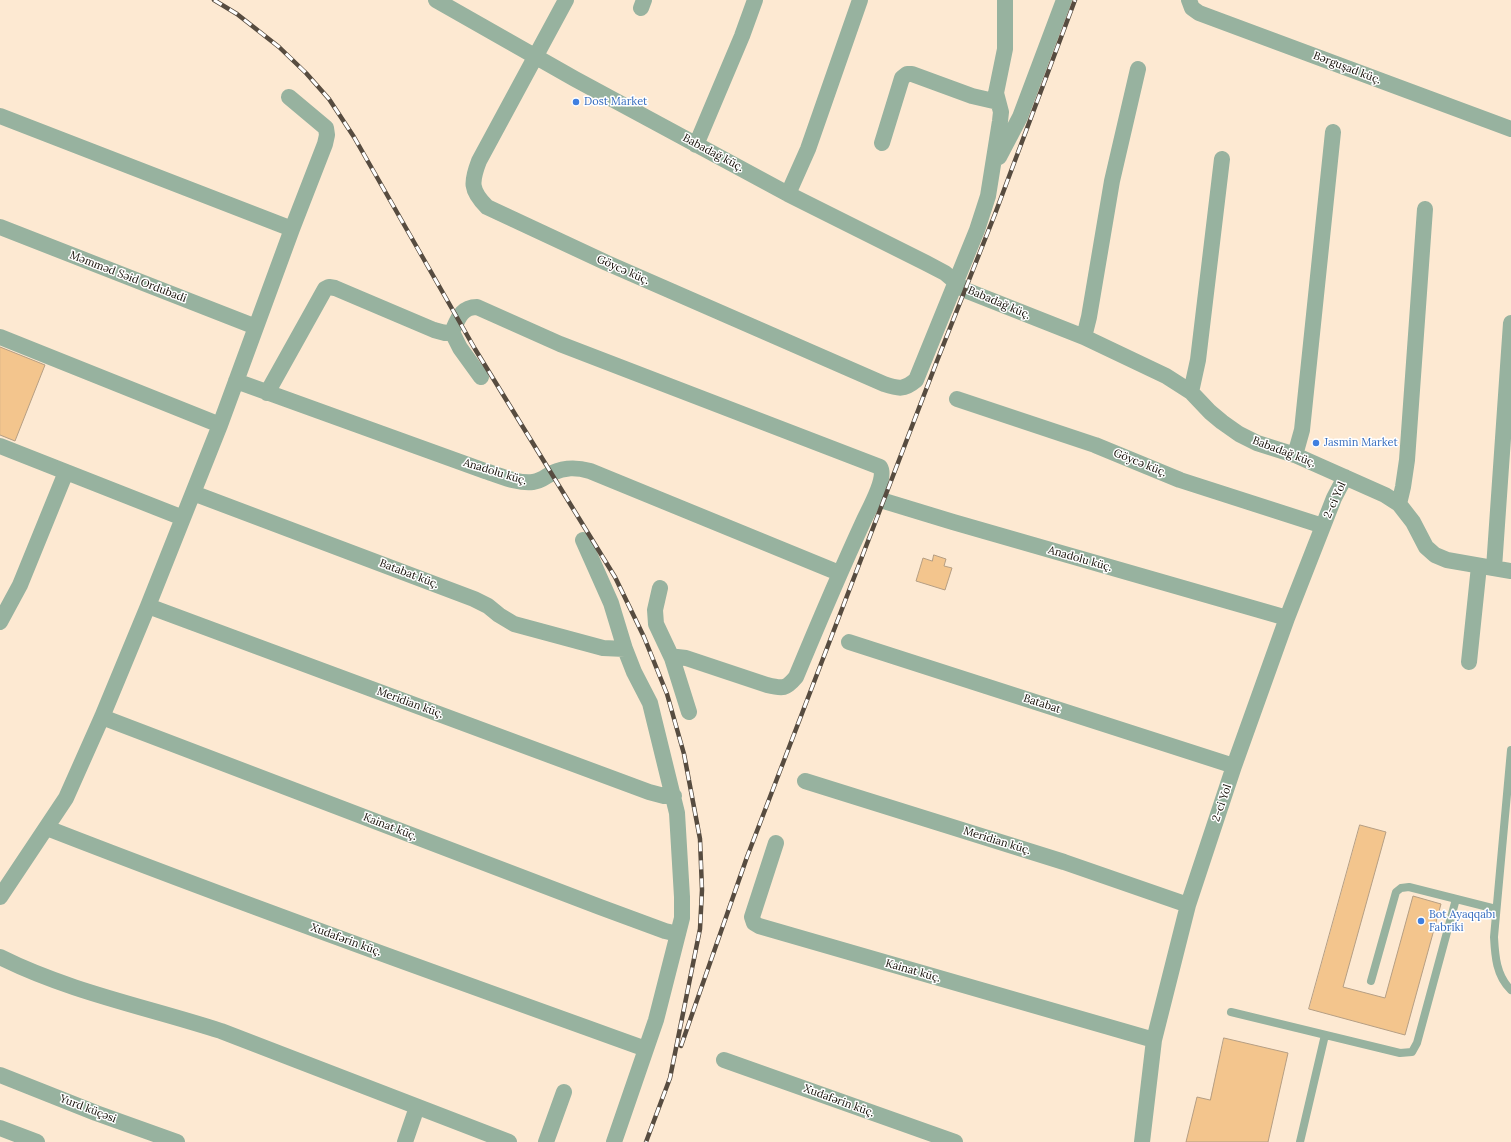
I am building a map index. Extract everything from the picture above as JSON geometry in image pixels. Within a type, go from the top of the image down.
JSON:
[{"type":"street","name":"Babadağ küç.","points":[[436,0],[535,57],[696,145],[788,194],[945,273],[965,290],[1084,338],[1166,376],[1191,392],[1210,412],[1239,434],[1256,443],[1295,455],[1385,495],[1399,504],[1413,522],[1426,547],[1435,555],[1447,560],[1511,571]]},
{"type":"street","name":"Göycə küç.","points":[[566,0],[496,126],[474,173],[473,184],[476,196],[487,207],[607,263],[896,388],[907,387],[916,380],[956,282]]},
{"type":"street","points":[[696,145],[742,36],[755,0]]},
{"type":"street","points":[[788,194],[808,149],[860,0]]},
{"type":"street","points":[[956,282],[977,230],[988,196],[1000,121],[1000,112],[996,92],[1005,49],[1005,0]]},
{"type":"street","points":[[992,171],[1020,117],[1064,0]]},
{"type":"street","name":"Bərguşad küç.","points":[[1189,0],[1192,8],[1199,13],[1511,129]]},
{"type":"street","points":[[1084,338],[1089,317],[1112,181],[1138,68]]},
{"type":"street","points":[[882,142],[902,78],[907,74],[912,74],[972,96],[998,102]]},
{"type":"street","points":[[0,897],[66,798],[102,717],[220,425],[328,135],[326,128],[289,97]]},
{"type":"street","points":[[0,116],[292,229]]},
{"type":"street","points":[[1295,455],[1302,430],[1333,132]]},
{"type":"street","points":[[1191,392],[1198,360],[1222,159]]},
{"type":"street","points":[[1399,504],[1407,460],[1425,209]]},
{"type":"street","name":"Məmməd Səid Ordubadi","points":[[0,227],[256,327]]},
{"type":"street","points":[[267,393],[325,289],[329,287],[335,288],[434,330],[446,333],[452,332]]},
{"type":"street","points":[[452,332],[463,311],[469,307],[478,306],[560,344],[880,466],[882,474],[875,497],[839,573],[796,677],[788,686],[780,688],[767,685],[686,658],[672,658]]},
{"type":"street","points":[[1494,568],[1511,323]]},
{"type":"street","points":[[452,332],[460,348],[481,378]]},
{"type":"street","points":[[0,337],[220,425]]},
{"type":"street","name":"Anadolu küç.","points":[[236,381],[521,482],[532,483],[541,480],[552,473],[571,467],[590,471],[839,573]]},
{"type":"street","name":"Göycə küç.","points":[[957,399],[1095,445],[1180,480],[1323,526]]},
{"type":"street","points":[[0,446],[183,518]]},
{"type":"street","points":[[0,622],[20,584],[66,472]]},
{"type":"street","name":"2-ci Yol","points":[[1142,1142],[1154,1040],[1188,905],[1234,766],[1287,618],[1334,498],[1345,477]]},
{"type":"street","name":"Batabat küç.","points":[[193,493],[474,599],[488,606],[514,624],[603,648],[625,649]]},
{"type":"street","name":"Anadolu küç.","points":[[875,497],[953,522],[1287,618]]},
{"type":"street","points":[[583,540],[611,603],[625,649],[634,672],[650,703],[677,813],[682,897],[682,918],[656,1020],[614,1142]]},
{"type":"street","points":[[1469,662],[1478,566]]},
{"type":"street","points":[[660,588],[655,610],[656,624],[672,658],[689,712]]},
{"type":"street","name":"Meridian küç.","points":[[148,606],[649,792],[664,796],[674,796]]},
{"type":"street","name":"Batabat","points":[[849,642],[1234,766]]},
{"type":"street","name":"Kainat küç.","points":[[102,717],[600,907],[665,931],[678,934]]},
{"type":"street","name":"Meridian küç.","points":[[805,781],[1064,862],[1188,905]]},
{"type":"street","name":"Xudafərin küç.","points":[[47,828],[339,938],[646,1049]]},
{"type":"street","name":"Kainat küç.","points":[[776,843],[752,917],[754,923],[759,926],[1154,1040]]},
{"type":"street","points":[[0,957],[47,978],[221,1031],[417,1108],[509,1142]]},
{"type":"street","name":"Xudafərin küç.","points":[[724,1060],[955,1142]]},
{"type":"street","name":"Yurd küçəsi","points":[[0,1075],[96,1113],[177,1142]]},
{"type":"street","points":[[546,1142],[564,1092]]},
{"type":"street","points":[[404,1142],[417,1108]]},
{"type":"street","points":[[0,1128],[37,1142]]},
{"type":"lane","points":[[1511,750],[1494,936],[1497,966],[1501,976],[1511,990]]},
{"type":"lane","points":[[1371,981],[1396,892],[1401,888],[1409,887],[1496,909]]},
{"type":"lane","points":[[1231,1012],[1400,1053],[1412,1052],[1417,1043],[1456,898]]},
{"type":"lane","points":[[1300,1142],[1325,1035]]},
{"type":"building","points":[[0,347],[45,365],[15,441],[0,435]]},
{"type":"building","points":[[934,555],[946,559],[944,566],[952,568],[945,590],[916,581],[923,558],[932,561]]},
{"type":"building","points":[[1360,825],[1386,832],[1343,987],[1385,998],[1413,896],[1441,904],[1405,1035],[1309,1009]]},
{"type":"building","points":[[1224,1038],[1288,1053],[1268,1142],[1186,1142],[1197,1097],[1210,1100]]},
{"type":"railway","points":[[214,0],[237,14],[279,47],[306,73],[329,99],[354,137],[475,349],[615,577],[644,637],[667,694],[684,754],[700,839],[702,890],[700,929],[670,1078],[646,1142]]},
{"type":"railway","points":[[681,1046],[747,857],[937,361],[995,214],[1075,0]]},
{"type":"place","name":"Dost Market","points":[[576,102]]},
{"type":"place","name":"Jasmin Market","points":[[1316,443]]},
{"type":"place","name":"Bot Ayaqqabı Fabriki","points":[[1421,921]]}]
